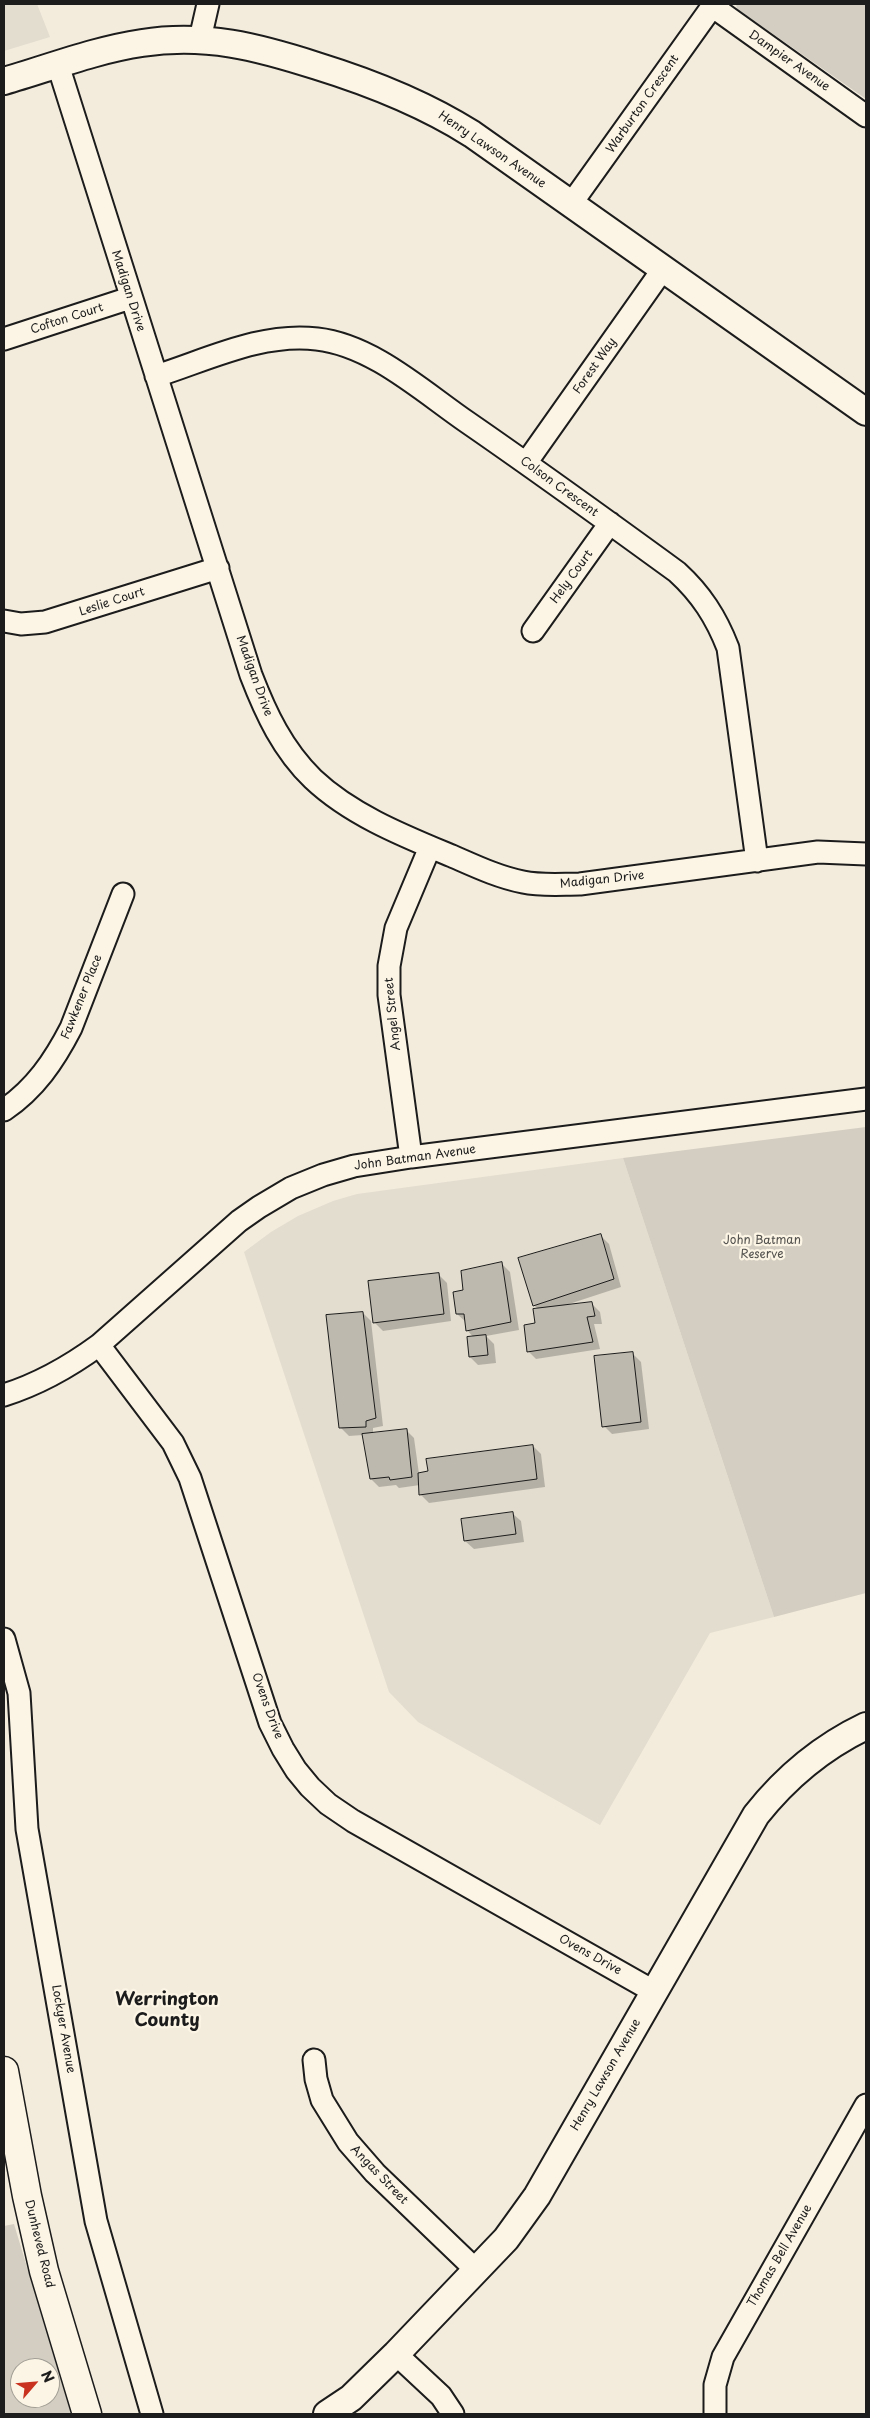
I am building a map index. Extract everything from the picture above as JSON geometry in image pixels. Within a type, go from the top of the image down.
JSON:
[{"type":"main road","name":"Dunheved Road","points":[[4,2071],[27,2196],[44,2271],[87,2414]]},
{"type":"street","points":[[200,39],[208,4]]},
{"type":"street","name":"Dampier Avenue","points":[[713,5],[866,116]]},
{"type":"street","name":"Warburton Crescent","points":[[572,204],[713,5]]},
{"type":"street","name":"Henry Lawson Avenue","points":[[4,81],[143,43],[200,39],[258,48],[358,79],[398,94],[444,116],[472,134],[866,412]]},
{"type":"street","name":"Madigan Drive","points":[[58,65],[130,298],[262,704],[275,730],[313,778],[338,799],[366,816],[430,847],[497,875],[542,885],[580,884],[818,852],[866,854]]},
{"type":"street","name":"Forest Way","points":[[526,463],[663,269]]},
{"type":"street","name":"Cofton Court","points":[[4,339],[130,298]]},
{"type":"street","name":"Colson Crescent","points":[[156,376],[274,339],[298,338],[334,341],[362,351],[375,358],[526,463],[677,572],[696,590],[720,627],[728,648],[757,861]]},
{"type":"street","name":"Hely Court","points":[[533,630],[610,524]]},
{"type":"street","name":"Leslie Court","points":[[4,621],[21,624],[45,622],[218,568]]},
{"type":"street","name":"Angel Street","points":[[411,1157],[389,996],[389,966],[396,928],[430,847]]},
{"type":"street","name":"Fawkener Place","points":[[4,1110],[30,1089],[42,1076],[62,1046],[71,1028],[123,894]]},
{"type":"street","name":"John Batman Avenue","points":[[4,1395],[59,1372],[99,1345],[239,1221],[259,1206],[291,1188],[323,1175],[354,1166],[411,1157],[866,1099]]},
{"type":"street","name":"Ovens Drive","points":[[99,1345],[180,1454],[190,1478],[270,1722],[296,1770],[328,1804],[353,1821],[653,1991]]},
{"type":"street","name":"Lockyer Avenue","points":[[4,1640],[19,1693],[26,1822],[96,2221],[152,2414]]},
{"type":"street","name":"Henry Lawson Avenue","points":[[327,2414],[351,2398],[396,2354],[506,2239],[537,2196],[742,1838],[766,1803],[784,1783],[813,1758],[866,1726]]},
{"type":"street","name":"Angas Street","points":[[314,2060],[316,2079],[322,2100],[348,2142],[375,2173],[476,2270]]},
{"type":"street","name":"Thomas Bell Avenue","points":[[715,2414],[715,2385],[723,2357],[866,2105]]},
{"type":"street","points":[[396,2354],[441,2396],[453,2414]]},
{"type":"shaded area","points":[[4,4],[37,4],[50,37],[4,51]]},
{"type":"shaded area","points":[[623,1158],[774,1617],[710,1633],[600,1825],[418,1722],[389,1692],[244,1252],[271,1232],[298,1216],[333,1201],[357,1194]]},
{"type":"green space","points":[[736,4],[866,4],[866,99],[737,9]]},
{"type":"green space","name":"John Batman Reserve","points":[[866,1127],[866,1593],[774,1617],[623,1158]]},
{"type":"green space","points":[[14,2224],[54,2358],[10,2358],[10,2408],[60,2408],[60,2377],[71,2414],[4,2414],[4,2226]]},
{"type":"building","points":[[601,1234],[614,1279],[533,1306],[518,1258]]},
{"type":"building","points":[[502,1262],[511,1322],[466,1331],[464,1314],[456,1314],[453,1292],[463,1290],[461,1271]]},
{"type":"building","points":[[439,1273],[444,1314],[373,1323],[368,1281]]},
{"type":"building","points":[[592,1302],[595,1316],[587,1317],[593,1342],[527,1352],[524,1325],[535,1323],[533,1309]]},
{"type":"building","points":[[363,1312],[376,1418],[366,1421],[366,1427],[339,1428],[326,1315]]},
{"type":"building","points":[[486,1335],[488,1355],[469,1357],[467,1337]]},
{"type":"building","points":[[633,1352],[641,1422],[602,1427],[594,1356]]},
{"type":"building","points":[[407,1429],[412,1477],[390,1480],[389,1477],[370,1479],[362,1434]]},
{"type":"building","points":[[533,1445],[537,1479],[419,1495],[418,1473],[428,1471],[426,1459]]},
{"type":"building","points":[[513,1512],[516,1534],[464,1541],[461,1519]]},
{"type":"district","name":"Werrington County","points":[[167,2010]]}]
